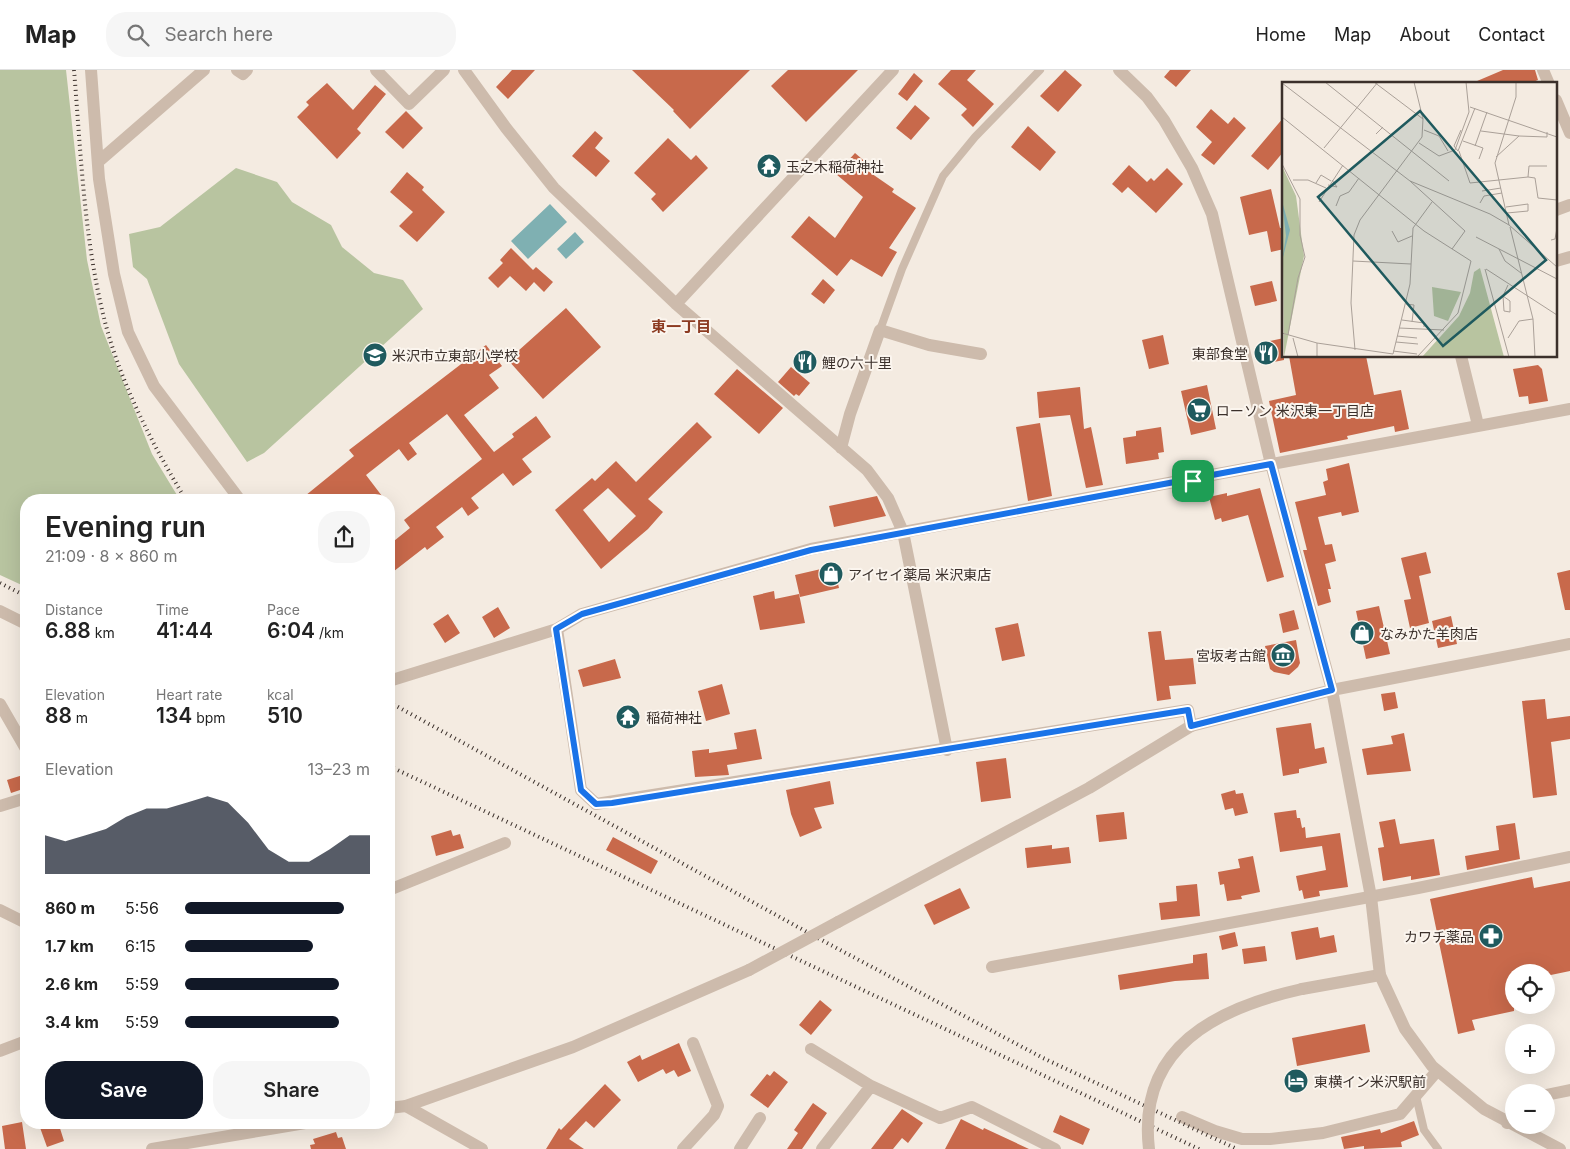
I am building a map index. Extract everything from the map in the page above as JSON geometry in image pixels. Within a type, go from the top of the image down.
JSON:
[{"type":"street","points":[[91,70],[98,162],[114,274],[128,332],[154,386],[235,494]]},
{"type":"street","points":[[98,162],[204,70]]},
{"type":"street","points":[[237,70],[243,74],[247,70]]},
{"type":"street","points":[[376,70],[409,104],[444,70]]},
{"type":"street","points":[[464,70],[506,128],[554,188],[676,304],[867,470],[888,498],[903,532],[947,750]]},
{"type":"street","points":[[676,304],[893,70]]},
{"type":"street","points":[[1119,70],[1147,97],[1164,120],[1192,168],[1209,207],[1271,464],[1332,690],[1371,897],[1380,975],[1405,1029],[1438,1071],[1484,1109],[1505,1122]]},
{"type":"street","points":[[1544,70],[1548,82]]},
{"type":"street","points":[[1560,118],[1570,132]]},
{"type":"street","points":[[1558,209],[1570,205]]},
{"type":"street","points":[[841,448],[850,414],[880,330],[929,345],[981,354]]},
{"type":"street","points":[[1461,358],[1478,425]]},
{"type":"street","points":[[395,679],[556,629],[582,614],[736,569],[811,550],[1570,409]]},
{"type":"street","points":[[0,611],[20,621]]},
{"type":"street","points":[[556,629],[581,790],[596,804],[947,750],[1188,710],[1191,726]]},
{"type":"street","points":[[395,1106],[573,1047],[750,970],[1089,788],[1191,726],[1332,690],[1570,644]]},
{"type":"street","points":[[0,704],[20,739]]},
{"type":"street","points":[[0,806],[20,800]]},
{"type":"street","points":[[395,888],[506,843]]},
{"type":"street","points":[[992,967],[1371,897],[1570,857]]},
{"type":"street","points":[[0,910],[20,920]]},
{"type":"street","points":[[1149,1149],[1148,1118],[1156,1083],[1177,1048],[1194,1032],[1217,1017],[1266,997],[1380,975]]},
{"type":"street","points":[[0,1051],[20,1043]]},
{"type":"street","points":[[683,1149],[714,1115],[718,1106],[693,1043]]},
{"type":"street","points":[[811,1049],[871,1086],[940,1118],[972,1107],[1055,1149]]},
{"type":"street","points":[[1182,1117],[1215,1131],[1242,1139],[1270,1139],[1323,1133],[1400,1114],[1438,1071]]},
{"type":"street","points":[[822,1149],[871,1086]]},
{"type":"street","points":[[1555,1093],[1570,1090]]},
{"type":"street","points":[[395,1106],[482,1149]]},
{"type":"street","points":[[740,1149],[760,1118]]},
{"type":"street","points":[[152,1149],[270,1129]]},
{"type":"street","points":[[1529,1134],[1560,1149]]},
{"type":"lane","points":[[880,330],[902,269],[943,176],[975,137],[1040,70]]},
{"type":"lane","points":[[1416,1096],[1424,1130],[1438,1149]]},
{"type":"green space","points":[[0,70],[66,70],[87,260],[101,326],[152,454],[176,494],[20,494],[20,584],[0,575]]},
{"type":"green space","points":[[236,168],[277,182],[292,202],[331,225],[342,247],[374,273],[403,280],[423,309],[264,453],[247,462],[179,364],[147,279],[133,267],[129,234],[160,227]]},
{"type":"water","points":[[550,204],[567,222],[528,259],[511,241]]},
{"type":"water","points":[[575,232],[584,242],[566,259],[557,249]]},
{"type":"building","points":[[512,70],[535,70],[508,99],[496,87]]},
{"type":"building","points":[[632,70],[750,70],[690,129],[674,110]]},
{"type":"building","points":[[788,70],[858,70],[806,122],[771,86]]},
{"type":"building","points":[[951,70],[976,70],[967,80],[994,104],[973,127],[961,115],[967,109],[938,84]]},
{"type":"building","points":[[1065,70],[1082,85],[1058,112],[1040,96]]},
{"type":"building","points":[[1170,70],[1191,70],[1176,87],[1164,77]]},
{"type":"building","points":[[1503,70],[1535,70],[1538,80],[1533,82],[1475,82]]},
{"type":"building","points":[[914,73],[923,81],[907,101],[898,94]]},
{"type":"building","points":[[327,83],[353,110],[375,85],[386,94],[357,129],[361,133],[337,159],[297,117],[309,105],[306,102]]},
{"type":"building","points":[[915,105],[930,118],[911,140],[896,128]]},
{"type":"building","points":[[1211,109],[1228,124],[1234,117],[1246,128],[1214,165],[1201,155],[1212,142],[1196,127]]},
{"type":"building","points":[[406,111],[423,128],[403,149],[385,132]]},
{"type":"building","points":[[1282,119],[1282,153],[1268,170],[1251,156]]},
{"type":"building","points":[[1028,126],[1056,152],[1040,171],[1011,147]]},
{"type":"building","points":[[595,131],[603,138],[595,148],[610,161],[596,177],[572,156]]},
{"type":"building","points":[[668,138],[691,160],[696,155],[708,168],[663,212],[651,199],[656,194],[634,173]]},
{"type":"building","points":[[855,153],[869,165],[865,169],[894,189],[892,192],[916,208],[889,248],[897,252],[882,277],[851,259],[837,276],[791,237],[809,216],[835,238],[863,197],[836,174]]},
{"type":"building","points":[[1129,165],[1147,182],[1151,178],[1154,181],[1167,168],[1183,184],[1156,213],[1128,187],[1122,193],[1112,184]]},
{"type":"building","points":[[407,172],[424,187],[422,190],[445,212],[417,242],[399,226],[413,212],[390,192]]},
{"type":"building","points":[[1271,189],[1280,228],[1282,228],[1282,249],[1271,252],[1267,231],[1249,235],[1240,197]]},
{"type":"building","points":[[511,248],[533,270],[536,267],[553,282],[544,292],[534,282],[526,291],[510,276],[498,288],[488,278],[503,263],[500,260]]},
{"type":"building","points":[[823,279],[835,290],[824,304],[811,294]]},
{"type":"building","points":[[1272,281],[1277,301],[1255,306],[1250,286]]},
{"type":"building","points":[[566,308],[601,347],[543,399],[508,360]]},
{"type":"building","points":[[1163,335],[1169,364],[1149,369],[1142,340]]},
{"type":"building","points":[[1282,338],[1282,358],[1284,360],[1264,364],[1260,343]]},
{"type":"building","points":[[486,345],[502,366],[489,375],[499,388],[464,415],[494,452],[514,437],[512,434],[536,416],[551,437],[522,459],[532,472],[513,486],[503,473],[471,498],[479,508],[468,516],[462,507],[436,527],[444,537],[427,550],[425,547],[395,570],[395,540],[410,528],[404,520],[482,459],[447,414],[409,443],[417,454],[408,461],[399,449],[366,475],[380,494],[307,494],[354,456],[349,450]]},
{"type":"building","points":[[1289,358],[1366,358],[1374,395],[1401,390],[1409,429],[1395,432],[1394,426],[1347,436],[1348,439],[1280,453],[1269,401],[1296,395]]},
{"type":"building","points":[[1538,365],[1542,369],[1548,401],[1529,404],[1528,396],[1519,397],[1513,369]]},
{"type":"building","points":[[791,367],[810,383],[799,396],[796,394],[794,396],[778,382]]},
{"type":"building","points":[[737,369],[783,408],[759,434],[714,394]]},
{"type":"building","name":"ローソン 米沢東一丁目店","points":[[1207,385],[1216,429],[1191,435],[1181,391]]},
{"type":"building","points":[[1080,387],[1084,429],[1091,427],[1103,485],[1086,488],[1070,415],[1039,418],[1037,392]]},
{"type":"building","points":[[697,422],[712,437],[648,499],[663,512],[648,529],[601,569],[555,510],[592,478],[595,481],[616,461],[636,482]],"holes":[[[608,488],[636,516],[609,542],[583,510]]]},
{"type":"building","points":[[1040,423],[1052,496],[1028,501],[1016,427]]},
{"type":"building","points":[[1161,427],[1164,452],[1158,453],[1159,459],[1126,464],[1123,438],[1136,436],[1136,431]]},
{"type":"building","points":[[1349,463],[1359,512],[1342,516],[1341,512],[1318,517],[1325,545],[1332,544],[1336,561],[1325,564],[1331,589],[1328,589],[1331,602],[1318,606],[1303,550],[1307,550],[1295,502],[1326,495],[1323,482],[1328,480],[1326,469]]},
{"type":"building","points":[[1260,488],[1284,577],[1267,582],[1248,515],[1222,522],[1221,518],[1215,520],[1209,497],[1227,493],[1227,496]]},
{"type":"building","points":[[877,496],[886,516],[834,527],[829,506]]},
{"type":"building","points":[[1426,552],[1431,573],[1419,576],[1429,623],[1410,628],[1404,600],[1411,599],[1401,558]]},
{"type":"building","points":[[834,566],[839,588],[800,597],[795,575]]},
{"type":"building","points":[[1570,570],[1570,610],[1565,610],[1557,573]]},
{"type":"building","points":[[774,591],[775,599],[799,594],[805,623],[760,630],[753,596]]},
{"type":"building","points":[[1379,606],[1390,654],[1366,659],[1356,611]]},
{"type":"building","points":[[498,607],[510,628],[494,638],[482,617]]},
{"type":"building","points":[[1294,610],[1299,629],[1283,633],[1279,614]]},
{"type":"building","points":[[448,614],[460,633],[445,643],[433,624]]},
{"type":"building","points":[[1451,616],[1457,644],[1438,648],[1432,621]]},
{"type":"building","points":[[1018,623],[1025,656],[1002,661],[995,628]]},
{"type":"building","points":[[1161,631],[1165,660],[1193,658],[1196,684],[1169,686],[1171,699],[1157,701],[1148,632]]},
{"type":"building","name":"宮坂考古館","points":[[1296,640],[1300,663],[1298,667],[1289,675],[1274,672],[1270,669],[1265,646]]},
{"type":"building","points":[[615,659],[621,678],[583,687],[578,670]]},
{"type":"building","points":[[722,684],[730,714],[706,721],[698,691]]},
{"type":"building","points":[[1395,692],[1398,708],[1384,711],[1381,694]]},
{"type":"building","points":[[1545,699],[1547,719],[1570,716],[1570,739],[1551,742],[1557,795],[1533,798],[1522,701]]},
{"type":"building","points":[[1311,723],[1315,749],[1324,747],[1327,763],[1299,769],[1299,773],[1283,776],[1276,728]]},
{"type":"building","points":[[756,729],[762,759],[727,765],[729,775],[695,777],[692,751],[709,749],[709,753],[737,749],[734,733]]},
{"type":"building","points":[[1404,733],[1411,771],[1367,775],[1362,749],[1393,744],[1391,736]]},
{"type":"building","points":[[1006,758],[1011,798],[981,802],[976,762]]},
{"type":"building","points":[[20,776],[20,790],[11,793],[7,780]]},
{"type":"building","points":[[830,781],[834,804],[814,808],[822,828],[800,837],[791,814],[786,790]]},
{"type":"building","points":[[1235,790],[1236,794],[1243,793],[1248,813],[1235,816],[1233,808],[1225,810],[1221,794]]},
{"type":"building","points":[[1296,810],[1297,818],[1300,818],[1302,828],[1305,827],[1306,838],[1340,833],[1348,887],[1319,891],[1320,896],[1304,899],[1302,890],[1299,891],[1296,876],[1326,870],[1322,846],[1280,852],[1274,813]]},
{"type":"building","points":[[1124,812],[1127,839],[1099,842],[1096,815]]},
{"type":"building","points":[[1395,819],[1400,844],[1434,839],[1440,875],[1411,880],[1411,876],[1383,881],[1378,848],[1384,847],[1379,822]]},
{"type":"building","points":[[1515,823],[1520,859],[1467,870],[1465,856],[1499,850],[1496,826]]},
{"type":"building","points":[[451,830],[453,836],[460,834],[464,848],[436,856],[431,836]]},
{"type":"building","points":[[613,837],[658,861],[651,874],[606,850]]},
{"type":"building","points":[[1052,845],[1052,849],[1069,847],[1071,863],[1027,868],[1025,848]]},
{"type":"building","points":[[1253,856],[1260,892],[1241,896],[1242,899],[1227,901],[1224,884],[1220,885],[1218,872],[1240,868],[1238,859]]},
{"type":"building","name":"カワチ薬品","points":[[1532,877],[1534,888],[1570,881],[1570,971],[1555,974],[1555,964],[1505,964],[1505,1013],[1472,1020],[1475,1030],[1458,1034],[1430,899]]},
{"type":"building","points":[[1197,884],[1200,916],[1161,920],[1159,903],[1177,901],[1176,886]]},
{"type":"building","points":[[960,888],[970,908],[934,925],[924,905]]},
{"type":"building","points":[[1318,927],[1320,938],[1334,935],[1337,952],[1296,960],[1291,932]]},
{"type":"building","points":[[1235,932],[1238,946],[1222,950],[1219,936]]},
{"type":"building","points":[[1265,946],[1267,961],[1244,964],[1242,949]]},
{"type":"building","points":[[1207,953],[1209,979],[1175,981],[1120,990],[1118,975],[1193,963],[1193,955]]},
{"type":"building","points":[[820,1000],[832,1010],[811,1035],[799,1025]]},
{"type":"building","name":"東横イン米沢駅前","points":[[1365,1024],[1370,1052],[1297,1066],[1292,1038]]},
{"type":"building","points":[[679,1043],[691,1071],[678,1077],[674,1070],[666,1074],[663,1069],[638,1082],[627,1062],[640,1055],[642,1060]]},
{"type":"building","points":[[774,1071],[788,1082],[768,1108],[750,1095],[767,1074],[770,1076]]},
{"type":"building","points":[[605,1084],[621,1100],[594,1128],[586,1121],[569,1139],[584,1149],[546,1149],[559,1128],[561,1130]]},
{"type":"building","points":[[813,1103],[827,1113],[802,1149],[787,1149],[798,1133],[794,1130]]},
{"type":"building","points":[[902,1109],[923,1123],[908,1143],[902,1138],[893,1149],[871,1149]]},
{"type":"building","points":[[1060,1115],[1090,1129],[1083,1145],[1053,1132]]},
{"type":"building","points":[[961,1119],[983,1130],[984,1128],[1029,1149],[945,1149]]},
{"type":"building","points":[[1414,1121],[1419,1135],[1401,1142],[1402,1147],[1364,1149],[1364,1146],[1344,1149],[1341,1137],[1380,1129],[1381,1133]]},
{"type":"building","points":[[20,1122],[20,1129],[23,1129],[26,1149],[5,1149],[2,1126]]},
{"type":"building","points":[[41,1129],[60,1129],[64,1141],[47,1147]]},
{"type":"building","points":[[336,1132],[338,1138],[342,1137],[346,1149],[311,1149],[310,1145],[315,1144],[313,1139]]},
{"type":"railway","points":[[74,70],[88,228],[92,260],[105,322],[120,368],[139,414],[183,494]]},
{"type":"railway","points":[[0,583],[20,593]]},
{"type":"railway","points":[[395,705],[827,943],[1043,1058],[1237,1149]]},
{"type":"railway","points":[[395,769],[1199,1149]]},
{"type":"place","name":"玉之木稲荷神社","points":[[769,166]]},
{"type":"place","name":"東部食堂","points":[[1266,353]]},
{"type":"place","name":"米沢市立東部小学校","points":[[375,355]]},
{"type":"place","name":"鯉の六十里","points":[[805,362]]},
{"type":"place","name":"ローソン 米沢東一丁目店","points":[[1199,410]]},
{"type":"place","name":"アイセイ薬局 米沢東店","points":[[831,574]]},
{"type":"place","name":"なみかた羊肉店","points":[[1362,633]]},
{"type":"place","name":"宮坂考古館","points":[[1283,655]]},
{"type":"place","name":"稲荷神社","points":[[628,717]]},
{"type":"place","name":"カワチ薬品","points":[[1491,936]]},
{"type":"place","name":"東横イン米沢駅前","points":[[1296,1081]]},
{"type":"district","name":"東一丁目","points":[[681,326]]},
{"type":"route","points":[[1271,464],[1332,690],[1191,726],[1188,710],[612,803],[596,804],[581,790],[556,629],[582,614],[736,569],[811,550],[1193,481],[1271,464]]}]
